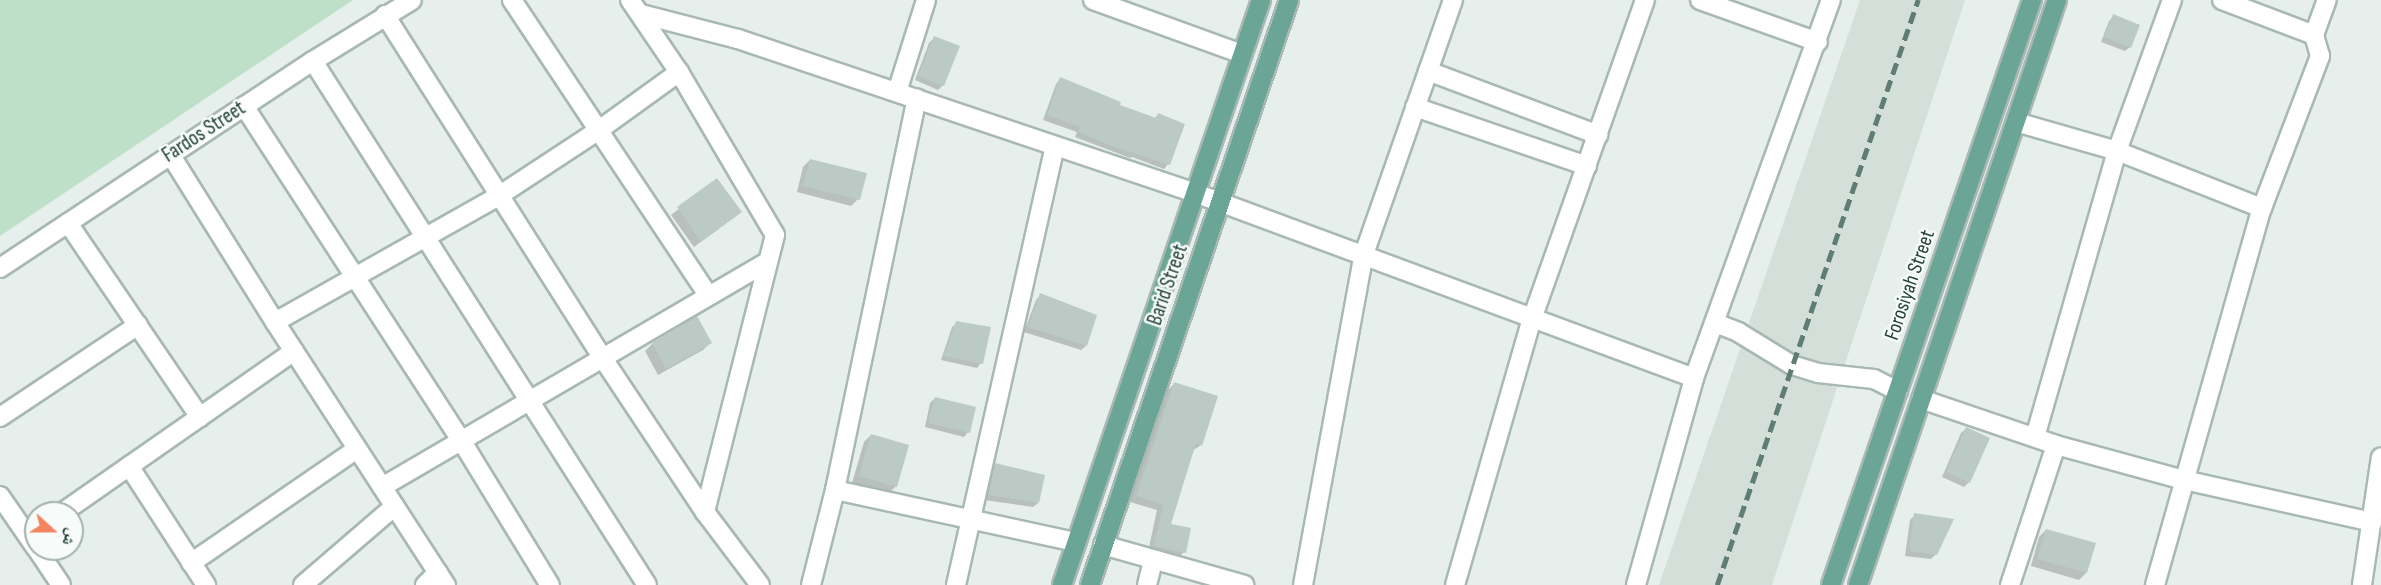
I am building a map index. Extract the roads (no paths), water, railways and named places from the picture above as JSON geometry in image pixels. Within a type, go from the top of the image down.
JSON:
[{"type":"main road","name":"Barid Street","points":[[1062,585],[1261,0]]},
{"type":"main road","name":"Barid Street","points":[[1089,585],[1289,0]]},
{"type":"main road","name":"Forosiyah Street","points":[[1831,585],[2032,0]]},
{"type":"main road","points":[[1858,585],[2057,0]]},
{"type":"street","name":"Fardos Street","points":[[0,268],[170,154],[385,15],[412,0]]},
{"type":"street","points":[[512,0],[708,296]]},
{"type":"street","points":[[897,92],[926,0]]},
{"type":"street","points":[[1093,0],[1242,54]]},
{"type":"street","points":[[1303,585],[1363,257],[1453,0]]},
{"type":"street","points":[[1455,585],[1533,319],[1645,0]]},
{"type":"street","points":[[1700,0],[1818,42]]},
{"type":"street","points":[[1636,585],[1694,378],[1818,42],[1831,0]]},
{"type":"street","points":[[2035,437],[2117,151],[2172,0]]},
{"type":"street","points":[[2222,0],[2314,35]]},
{"type":"street","points":[[2155,585],[2262,208],[2320,56],[2314,35],[2327,0]]},
{"type":"street","points":[[635,7],[917,98],[1195,193],[1219,204],[1694,378]]},
{"type":"street","points":[[635,7],[679,72],[775,235],[705,512]]},
{"type":"street","points":[[385,15],[602,357],[705,512],[760,585]]},
{"type":"street","points":[[313,61],[647,585]]},
{"type":"street","points":[[1428,71],[1598,135]]},
{"type":"street","points":[[275,322],[426,239],[500,195],[599,130],[679,72]]},
{"type":"street","points":[[812,585],[835,490],[917,98]]},
{"type":"street","points":[[244,106],[461,440],[550,585]]},
{"type":"street","points":[[1415,107],[1587,166]]},
{"type":"street","points":[[2016,122],[2117,151],[2262,208]]},
{"type":"street","points":[[956,585],[1055,146]]},
{"type":"street","points":[[170,154],[394,506],[436,581]]},
{"type":"street","points":[[68,223],[200,417]]},
{"type":"street","points":[[382,487],[529,399],[767,262]]},
{"type":"street","points":[[1715,323],[1738,332],[1792,365],[1818,373],[1874,379],[1898,391]]},
{"type":"street","points":[[0,417],[138,325]]},
{"type":"street","points":[[79,501],[294,351]]},
{"type":"street","points":[[1921,399],[2056,445],[2184,480],[2372,522]]},
{"type":"street","points":[[2010,585],[2056,445]]},
{"type":"street","points":[[191,563],[357,449]]},
{"type":"street","points":[[2362,585],[2372,522],[2378,504],[2381,457]]},
{"type":"street","points":[[129,466],[206,585]]},
{"type":"street","points":[[835,490],[1077,542]]},
{"type":"street","points":[[0,496],[24,528]]},
{"type":"street","points":[[303,585],[394,506]]},
{"type":"street","points":[[1103,545],[1244,585]]},
{"type":"street","points":[[46,561],[61,585]]},
{"type":"street","points":[[1147,585],[1154,561]]},
{"type":"railway","points":[[1717,585],[1918,0]]}]
